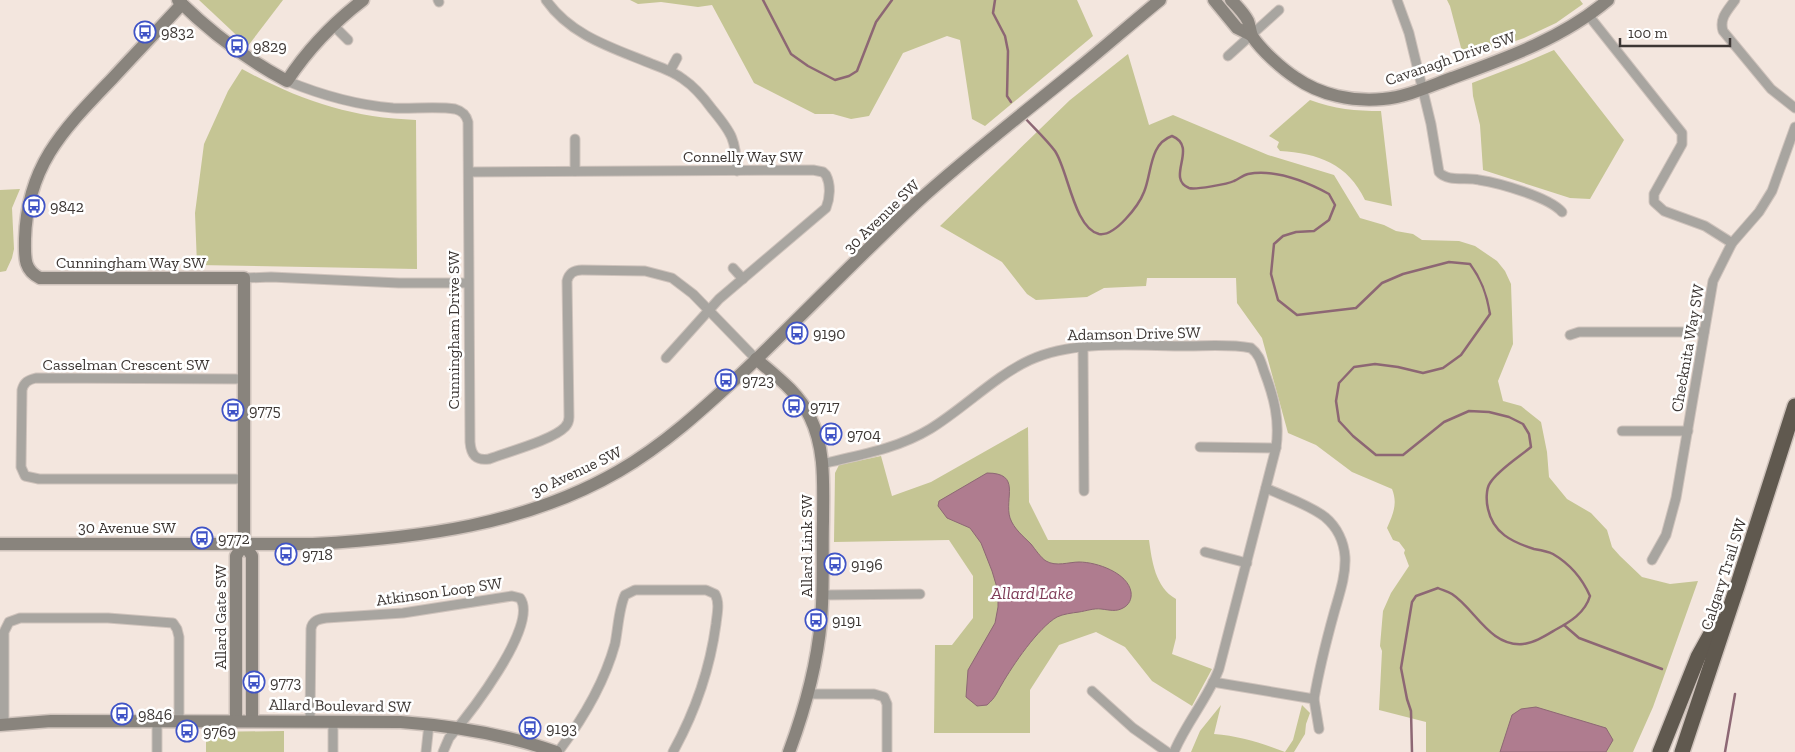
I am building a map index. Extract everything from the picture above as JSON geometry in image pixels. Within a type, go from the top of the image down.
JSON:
[{"type":"highway","name":"Calgary Trail SW","points":[[1682,752],[1795,406]]},
{"type":"highway","points":[[1660,752],[1698,657],[1737,587]]},
{"type":"street","points":[[288,81],[307,51],[362,0]]},
{"type":"street","points":[[546,0],[562,20],[584,35],[670,71],[693,86],[726,126],[735,145],[737,170]]},
{"type":"street","name":"30 Avenue SW","points":[[0,544],[313,544],[383,538],[454,529],[522,513],[592,485],[619,471],[650,451],[697,415],[916,203],[1000,131],[1080,68],[1160,0]]},
{"type":"street","name":"30 Avenue SW","points":[[1080,68],[1109,49],[1168,0]]},
{"type":"street","name":"Cavanagh Drive SW","points":[[1214,0],[1237,28],[1252,35]]},
{"type":"street","name":"Cavanagh Drive SW","points":[[1232,0],[1245,16],[1252,35],[1266,52],[1290,74],[1324,92],[1368,100],[1400,96],[1478,69],[1570,28],[1589,16],[1608,0]]},
{"type":"street","points":[[1397,0],[1407,24],[1433,132],[1438,169],[1441,175],[1447,178],[1479,180],[1502,186],[1548,201],[1562,212]]},
{"type":"street","points":[[1735,0],[1724,16],[1722,23],[1723,31],[1774,93],[1795,108]]},
{"type":"street","name":"Cunningham Drive SW","points":[[180,2],[203,25],[230,47],[288,81],[329,96],[368,105],[416,109],[451,109],[463,112],[468,122],[470,447],[473,455],[482,459],[489,459],[546,438],[561,431],[568,423],[567,281],[571,273],[582,270],[638,270],[654,272],[672,278],[684,286],[756,359]]},
{"type":"street","name":"Cunningham Way SW","points":[[180,2],[72,121],[48,155],[36,183],[29,207],[26,263],[30,272],[40,278],[271,277],[399,283],[468,283]]},
{"type":"street","points":[[1228,56],[1279,10]]},
{"type":"street","points":[[1589,16],[1682,133],[1682,144],[1654,194],[1654,202],[1664,211],[1704,226],[1732,243]]},
{"type":"street","points":[[333,25],[348,40]]},
{"type":"street","points":[[670,71],[677,58]]},
{"type":"street","points":[[652,75],[656,65]]},
{"type":"street","name":"Checknita Way SW","points":[[1652,560],[1662,544],[1670,521],[1688,431],[1713,281],[1732,243],[1768,199],[1775,186],[1795,128]]},
{"type":"street","points":[[575,139],[575,171]]},
{"type":"street","name":"Connelly Way SW","points":[[469,172],[737,170],[818,171],[826,175],[829,182],[826,208],[719,299],[709,311]]},
{"type":"street","points":[[733,268],[743,279]]},
{"type":"street","points":[[244,278],[244,544]]},
{"type":"street","points":[[666,358],[709,311]]},
{"type":"street","points":[[1570,335],[1579,332],[1704,332]]},
{"type":"street","name":"Adamson Drive SW","points":[[822,464],[885,449],[910,439],[938,424],[1022,364],[1055,351],[1083,347],[1141,346],[1251,348],[1259,357],[1274,396],[1278,427],[1276,448],[1224,653],[1214,682],[1174,752]]},
{"type":"street","points":[[1083,347],[1084,491]]},
{"type":"street","name":"Allard Link SW","points":[[756,359],[788,388],[805,408],[814,427],[822,464],[822,595],[819,642],[808,694],[789,752]]},
{"type":"street","name":"Casselman Crescent SW","points":[[243,379],[36,378],[29,380],[25,382],[22,390],[21,467],[25,476],[39,480],[243,479]]},
{"type":"street","points":[[1622,432],[1688,431]]},
{"type":"street","points":[[1200,447],[1276,448]]},
{"type":"street","points":[[1266,488],[1310,508],[1324,517],[1339,534],[1344,550],[1345,569],[1317,678],[1314,699],[1319,729]]},
{"type":"street","name":"Allard Gate SW","points":[[236,720],[236,556],[244,544],[252,556],[252,720]]},
{"type":"street","points":[[1205,552],[1247,563]]},
{"type":"street","points":[[557,752],[584,714],[601,682],[615,643],[625,595],[635,590],[706,590],[715,594],[718,603],[711,650],[697,700],[673,752]]},
{"type":"street","points":[[822,595],[920,594]]},
{"type":"street","name":"Atkinson Loop SW","points":[[310,720],[311,629],[316,620],[403,613],[512,596],[520,598],[524,605],[523,616],[508,657],[458,727]]},
{"type":"street","points":[[2,725],[4,632],[9,622],[20,618],[108,618],[173,623],[179,637],[179,720]]},
{"type":"street","points":[[1214,682],[1314,699]]},
{"type":"street","points":[[1092,691],[1133,728],[1167,752]]},
{"type":"street","points":[[808,694],[874,694],[884,697],[887,704],[887,752]]},
{"type":"street","name":"Allard Boulevard SW","points":[[2,725],[51,721],[179,720],[310,720],[429,724],[458,727],[510,738],[557,752]]},
{"type":"street","points":[[157,721],[157,752]]},
{"type":"street","points":[[333,721],[333,752]]},
{"type":"street","points":[[426,752],[429,724]]},
{"type":"street","points":[[443,752],[449,738],[458,727]]},
{"type":"green space","points":[[199,0],[283,0],[248,46]]},
{"type":"green space","points":[[630,0],[1077,0],[1093,36],[985,126],[972,119],[960,40],[947,36],[903,53],[869,116],[851,119],[833,114],[815,114],[754,83],[712,5],[698,7],[661,2],[638,4]]},
{"type":"green space","points":[[1447,0],[1580,0],[1583,4],[1556,23],[1524,38],[1464,59]]},
{"type":"green space","points":[[1554,50],[1624,140],[1590,199],[1570,198],[1483,170],[1480,125],[1472,83]]},
{"type":"green space","points":[[1128,54],[1149,125],[1173,115],[1268,155],[1334,175],[1360,218],[1384,225],[1396,231],[1413,234],[1422,240],[1459,241],[1475,246],[1497,261],[1505,271],[1511,284],[1513,344],[1498,381],[1503,401],[1521,406],[1541,422],[1547,452],[1549,477],[1567,499],[1591,513],[1607,530],[1612,547],[1642,577],[1670,584],[1698,581],[1653,707],[1633,752],[1426,752],[1426,722],[1379,710],[1382,651],[1380,646],[1383,611],[1391,593],[1409,566],[1404,553],[1405,550],[1399,542],[1393,540],[1387,528],[1395,504],[1394,494],[1392,489],[1352,472],[1316,445],[1288,433],[1262,338],[1237,303],[1236,278],[1147,278],[1146,286],[1104,288],[1087,297],[1036,300],[1027,294],[1002,262],[940,226],[1070,100]]},
{"type":"green space","points":[[242,69],[284,90],[326,105],[369,116],[416,120],[417,269],[197,265],[195,213],[204,144],[228,91]]},
{"type":"green space","points":[[1310,100],[1345,109],[1381,111],[1392,206],[1365,200],[1350,177],[1330,163],[1307,154],[1280,151],[1277,147],[1279,142],[1269,136]]},
{"type":"green space","points":[[20,189],[12,208],[14,249],[12,258],[6,271],[0,272],[0,190]]},
{"type":"green space","points":[[1028,427],[1029,502],[1048,540],[1149,540],[1153,565],[1159,581],[1163,588],[1176,599],[1176,638],[1172,654],[1212,669],[1192,706],[1152,681],[1125,647],[1096,632],[1059,645],[1030,690],[1030,733],[934,733],[935,645],[952,645],[973,618],[973,576],[949,540],[834,542],[835,473],[839,465],[881,456],[892,496],[931,482]]},
{"type":"green space","points":[[1221,705],[1214,734],[1250,740],[1285,752],[1191,752],[1200,731]]},
{"type":"green space","points":[[1302,705],[1310,713],[1305,734],[1294,752],[1285,752],[1293,740]]},
{"type":"green space","points":[[284,731],[284,752],[206,752],[206,732]]},
{"type":"water","name":"Allard Lake","points":[[987,473],[1005,477],[1009,488],[1010,518],[1014,526],[1044,560],[1054,564],[1079,562],[1103,566],[1124,579],[1129,585],[1131,595],[1125,607],[1120,609],[1096,609],[1068,614],[1057,617],[1050,622],[1026,648],[992,700],[987,705],[977,706],[966,697],[968,670],[995,623],[998,591],[981,543],[970,528],[947,518],[938,506],[939,501]]},
{"type":"water","points":[[1536,707],[1606,728],[1613,740],[1606,752],[1500,752],[1512,715],[1521,709]]},
{"type":"waterway","points":[[763,0],[791,54],[808,66],[835,80],[849,76],[857,71],[876,22],[892,0]]},
{"type":"waterway","points":[[995,0],[993,13],[1005,36],[1008,51],[1007,96],[1011,102]]},
{"type":"waterway","points":[[1024,117],[1055,151],[1083,221],[1090,229],[1099,234],[1112,231],[1132,212],[1144,192],[1155,152],[1159,145],[1172,136],[1183,147],[1180,177],[1182,183],[1189,188],[1225,184],[1248,174],[1269,173],[1290,177],[1329,194],[1335,205],[1329,220],[1314,231],[1296,232],[1283,236],[1274,244],[1271,274],[1278,300],[1297,315],[1356,308],[1382,283],[1403,274],[1449,262],[1470,264],[1478,276],[1490,314],[1461,355],[1443,368],[1423,373],[1375,364],[1354,367],[1339,383],[1336,401],[1339,421],[1353,436],[1376,455],[1403,455],[1444,422],[1469,411],[1489,412],[1509,417],[1523,424],[1529,434],[1531,447],[1503,469],[1490,483],[1487,499],[1491,517],[1499,530],[1511,540],[1551,553],[1565,562],[1579,577],[1590,596],[1585,607],[1571,620],[1539,639],[1523,644],[1501,640],[1448,592],[1438,588],[1416,596],[1412,602],[1401,668],[1411,711],[1412,752]]},
{"type":"waterway","points":[[1564,625],[1579,638],[1662,669]]},
{"type":"waterway","points":[[1725,752],[1735,694]]},
{"type":"place","name":"9832","points":[[145,32]]},
{"type":"place","name":"9829","points":[[237,46]]},
{"type":"place","name":"9842","points":[[34,206]]},
{"type":"place","name":"9190","points":[[797,333]]},
{"type":"place","name":"9723","points":[[726,380]]},
{"type":"place","name":"9717","points":[[794,406]]},
{"type":"place","name":"9775","points":[[233,410]]},
{"type":"place","name":"9704","points":[[831,434]]},
{"type":"place","name":"9772","points":[[202,538]]},
{"type":"place","name":"9718","points":[[286,554]]},
{"type":"place","name":"9196","points":[[835,564]]},
{"type":"place","name":"9191","points":[[816,620]]},
{"type":"place","name":"9773","points":[[254,682]]},
{"type":"place","name":"9846","points":[[122,714]]},
{"type":"place","name":"9193","points":[[530,728]]},
{"type":"place","name":"9769","points":[[187,731]]}]
